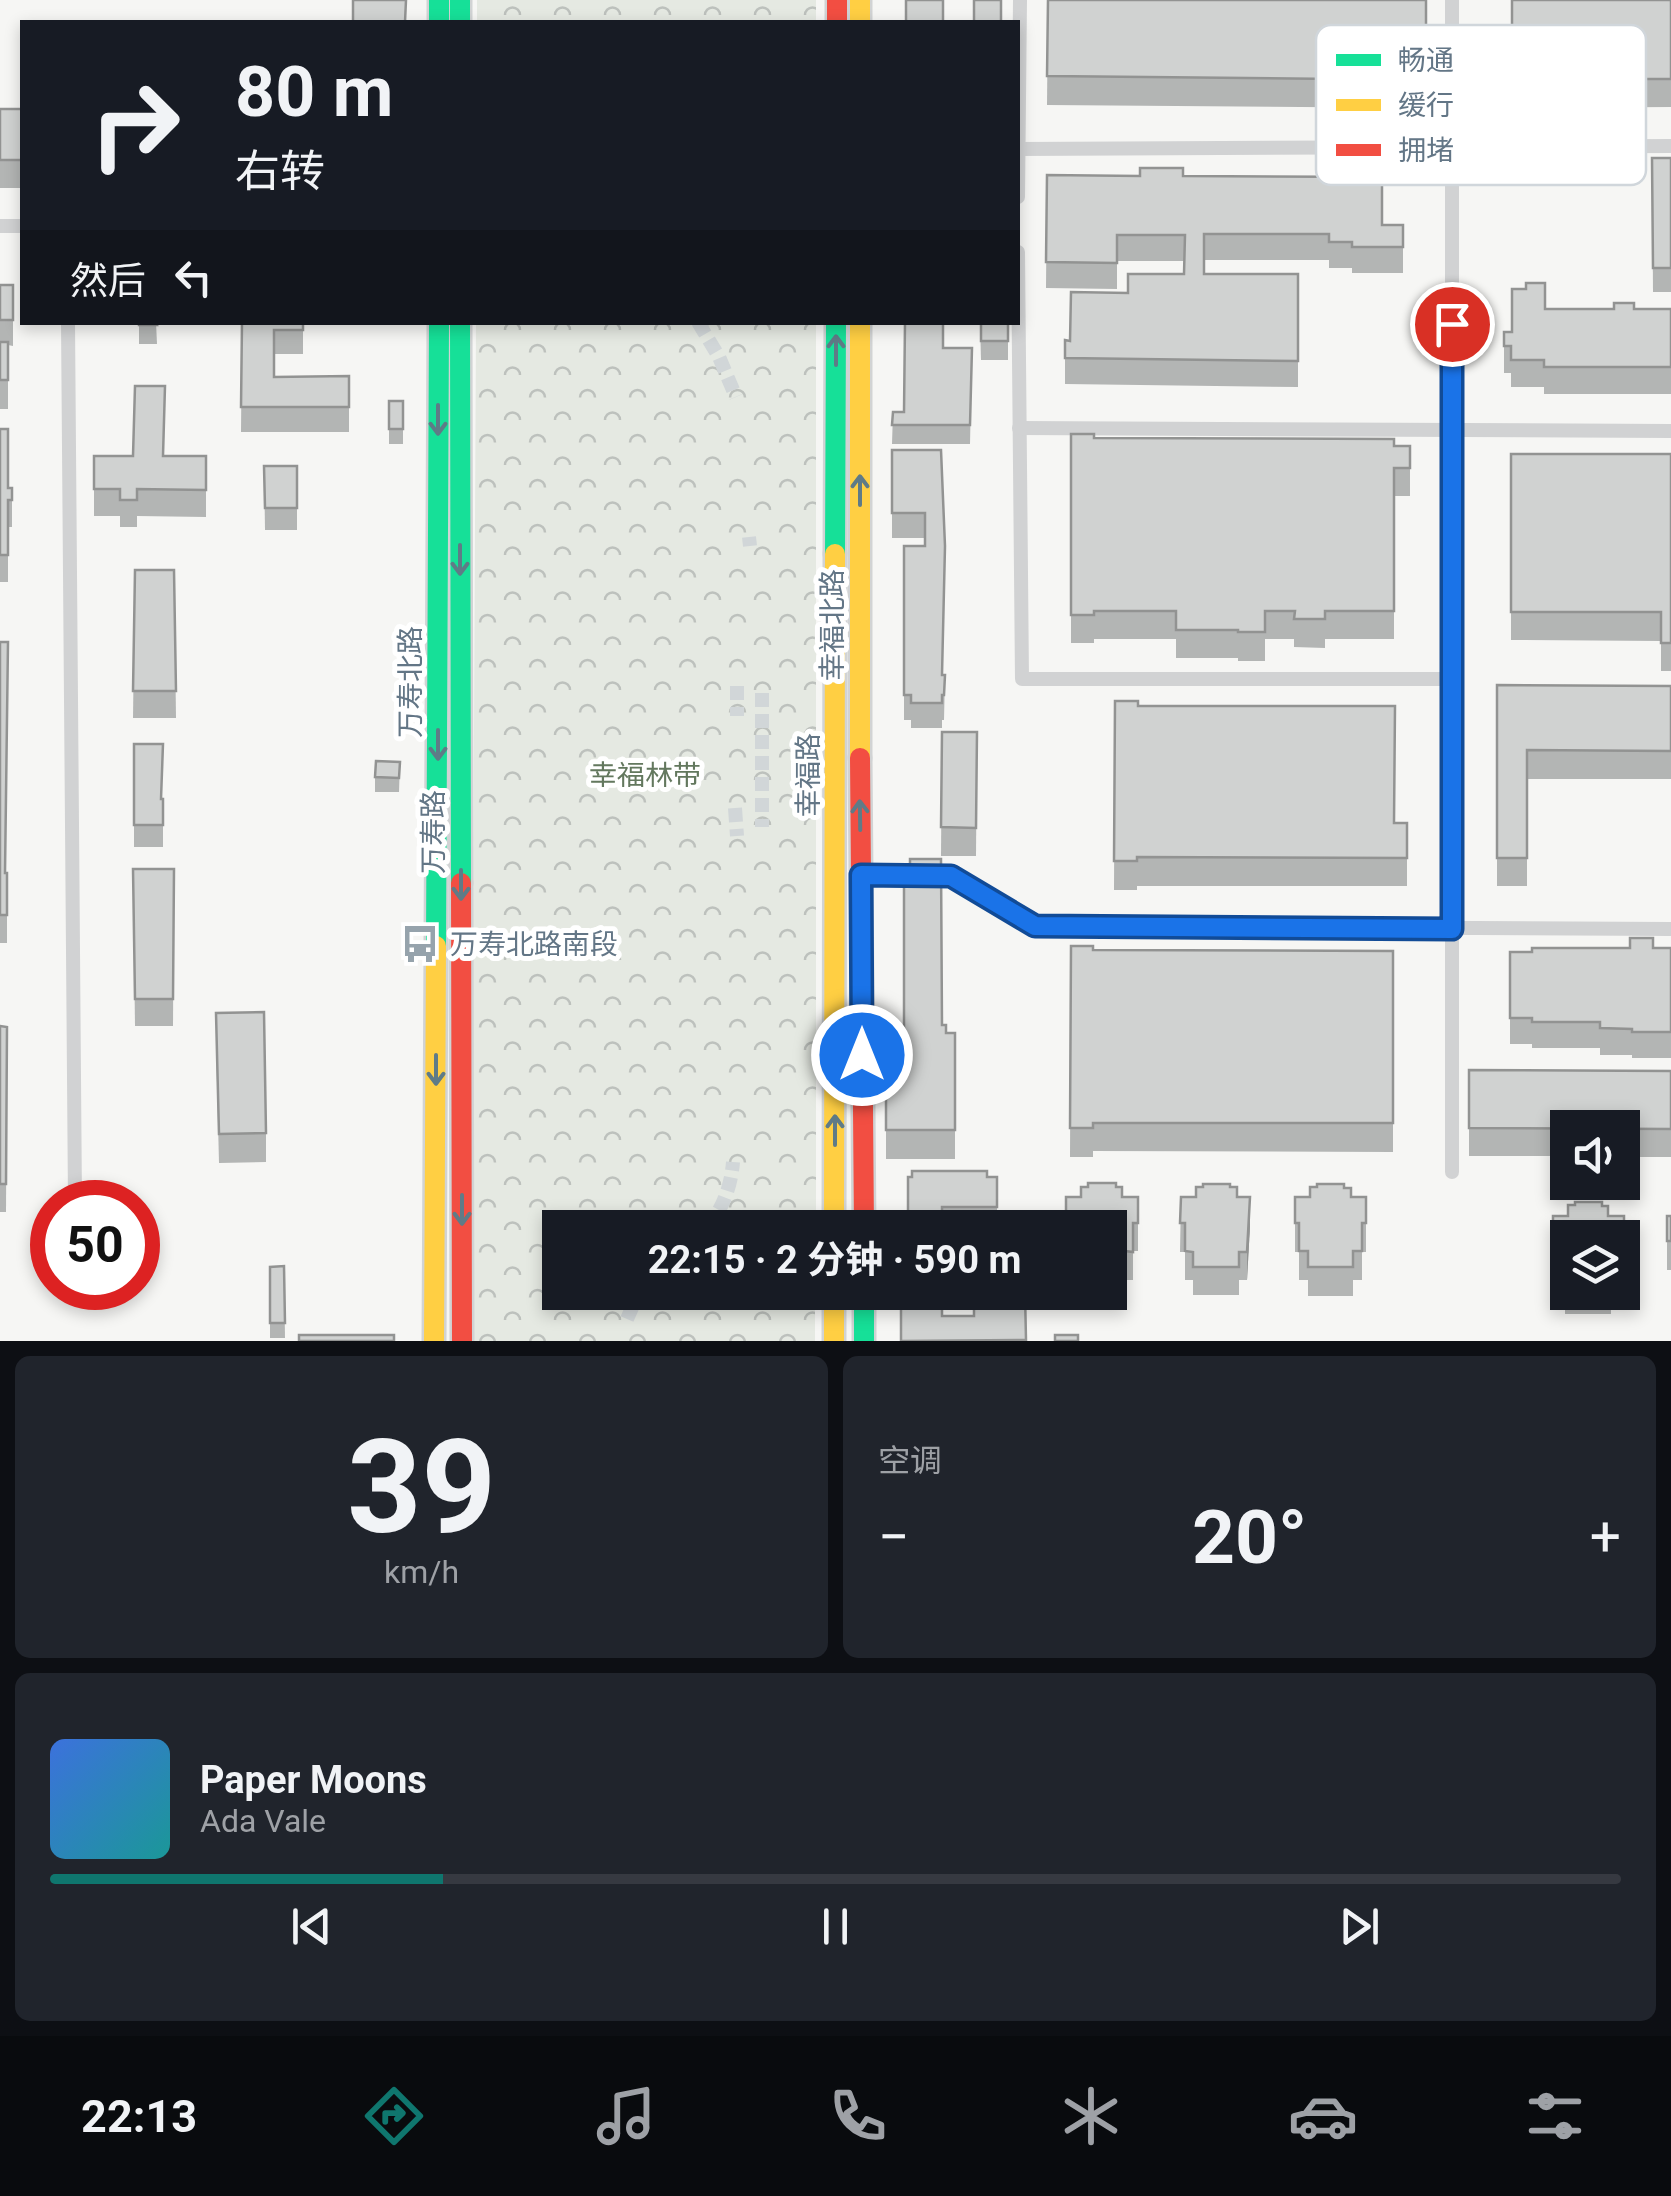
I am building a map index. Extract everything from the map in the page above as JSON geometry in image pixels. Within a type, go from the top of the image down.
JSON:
[{"type":"main road","name":"万寿北路","points":[[434,1341],[438,325]]},
{"type":"main road","name":"万寿路","points":[[460,325],[462,1341]]},
{"type":"main road","name":"幸福路","points":[[834,1210],[836,325]]},
{"type":"main road","name":"幸福北路","points":[[860,325],[864,1210]]},
{"type":"main road","points":[[834,1310],[834,1341]]},
{"type":"main road","points":[[864,1310],[864,1341]]},
{"type":"street","points":[[1646,146],[1671,146]]},
{"type":"street","points":[[1020,149],[1316,148]]},
{"type":"street","points":[[1452,185],[1452,1172]]},
{"type":"street","points":[[68,325],[75,1180]]},
{"type":"street","points":[[1019,325],[1022,679],[1452,679]]},
{"type":"street","points":[[1020,428],[1671,431]]},
{"type":"street","points":[[861,875],[951,876],[1035,926],[1671,929]]},
{"type":"green space","points":[[477,0],[816,0],[816,20],[477,20]]},
{"type":"green space","name":"幸福林带","points":[[476,325],[816,325],[816,1210],[542,1210],[542,1310],[815,1310],[815,1341],[471,1341]]},
{"type":"building","points":[[353,0],[406,0],[405,20],[353,20]]},
{"type":"building","points":[[906,0],[943,0],[943,20],[906,20]]},
{"type":"building","points":[[974,0],[1001,0],[1001,20],[974,20]]},
{"type":"building","points":[[1048,0],[1426,0],[1426,25],[1316,25],[1316,79],[1047,76]]},
{"type":"building","points":[[1512,0],[1671,0],[1671,79],[1646,79],[1646,25],[1512,25]]},
{"type":"building","points":[[0,109],[20,109],[20,160],[0,160]]},
{"type":"building","points":[[1652,158],[1671,158],[1671,268],[1653,268]]},
{"type":"building","points":[[1140,168],[1183,168],[1183,176],[1316,177],[1316,185],[1382,185],[1382,225],[1403,225],[1403,247],[1352,247],[1352,242],[1329,242],[1329,234],[1204,234],[1204,274],[1298,274],[1298,361],[1065,358],[1065,340],[1070,341],[1071,292],[1128,293],[1128,274],[1184,274],[1185,235],[1117,235],[1117,263],[1046,262],[1047,175],[1140,176]]},
{"type":"building","points":[[1526,283],[1545,283],[1545,309],[1614,309],[1614,303],[1634,303],[1634,309],[1671,309],[1671,367],[1544,367],[1544,360],[1511,360],[1511,346],[1504,346],[1504,332],[1512,332],[1512,289],[1526,289]]},
{"type":"building","points":[[0,285],[13,285],[13,320],[0,320]]},
{"type":"building","points":[[242,325],[303,325],[303,330],[274,330],[274,377],[349,376],[349,407],[241,407]]},
{"type":"building","points":[[905,325],[943,325],[943,348],[972,348],[970,425],[892,425],[893,412],[904,412]]},
{"type":"building","points":[[981,325],[1008,325],[1008,341],[981,341]]},
{"type":"building","points":[[0,342],[8,342],[8,380],[0,380]]},
{"type":"building","points":[[135,386],[165,386],[163,456],[206,456],[206,490],[137,489],[137,500],[120,500],[120,489],[94,489],[94,456],[133,456]]},
{"type":"building","points":[[389,401],[403,401],[403,429],[389,429]]},
{"type":"building","points":[[0,429],[8,429],[8,488],[12,488],[12,500],[8,500],[8,555],[0,555]]},
{"type":"building","points":[[1071,434],[1094,434],[1094,438],[1394,439],[1394,446],[1410,446],[1410,468],[1394,468],[1394,611],[1325,611],[1325,619],[1294,619],[1295,611],[1265,611],[1265,632],[1176,630],[1176,611],[1094,611],[1094,615],[1071,615]]},
{"type":"building","points":[[892,450],[941,450],[945,546],[942,703],[911,703],[911,695],[904,695],[904,546],[925,546],[925,513],[892,513]]},
{"type":"building","points":[[1511,454],[1671,454],[1671,643],[1661,643],[1661,612],[1511,612]]},
{"type":"building","points":[[264,466],[297,466],[297,508],[265,508]]},
{"type":"building","points":[[135,570],[174,570],[176,691],[133,691]]},
{"type":"building","points":[[0,642],[8,642],[7,915],[0,915]]},
{"type":"building","points":[[1497,685],[1671,686],[1671,751],[1527,750],[1527,858],[1497,858]]},
{"type":"building","points":[[1115,701],[1138,701],[1138,706],[1395,706],[1394,823],[1407,823],[1407,858],[1137,857],[1137,861],[1114,861]]},
{"type":"building","points":[[942,732],[977,732],[976,828],[941,827]]},
{"type":"building","points":[[134,744],[163,744],[163,825],[134,825]]},
{"type":"building","points":[[376,761],[400,762],[399,778],[375,777]]},
{"type":"building","points":[[910,859],[941,859],[942,1025],[946,1025],[946,1033],[955,1033],[955,1130],[886,1130],[886,1035],[904,1034],[904,867],[910,867]]},
{"type":"building","points":[[133,869],[174,869],[173,999],[135,999]]},
{"type":"building","points":[[1630,938],[1653,938],[1653,948],[1671,948],[1671,1032],[1600,1028],[1600,1022],[1532,1022],[1532,1018],[1510,1018],[1510,952],[1532,952],[1532,948],[1630,948]]},
{"type":"building","points":[[1071,946],[1093,946],[1093,950],[1393,951],[1393,1123],[1093,1123],[1093,1128],[1070,1128]]},
{"type":"building","points":[[264,1012],[266,1133],[219,1134],[216,1013]]},
{"type":"building","points":[[0,1026],[7,1027],[6,1184],[0,1184]]},
{"type":"building","points":[[1469,1070],[1671,1071],[1671,1129],[1640,1129],[1640,1110],[1550,1110],[1550,1128],[1469,1128]]},
{"type":"building","points":[[912,1171],[987,1171],[987,1177],[997,1177],[997,1207],[908,1210],[908,1177],[912,1177]]},
{"type":"building","points":[[1088,1183],[1116,1183],[1116,1187],[1122,1187],[1122,1197],[1138,1197],[1133,1252],[1127,1251],[1127,1210],[1066,1210],[1066,1197],[1081,1197],[1081,1187],[1088,1187]]},
{"type":"building","points":[[1230,1184],[1237,1187],[1237,1197],[1250,1197],[1247,1252],[1239,1252],[1239,1267],[1193,1267],[1193,1252],[1185,1251],[1181,1197],[1196,1197],[1196,1187]]},
{"type":"building","points":[[1344,1184],[1344,1188],[1351,1188],[1351,1197],[1366,1197],[1362,1251],[1353,1251],[1353,1267],[1308,1267],[1308,1251],[1299,1251],[1295,1197],[1310,1197],[1310,1187]]},
{"type":"building","points":[[1602,1202],[1602,1206],[1608,1206],[1608,1216],[1624,1216],[1624,1220],[1553,1220],[1553,1216],[1568,1216],[1568,1205]]},
{"type":"building","points":[[1667,1216],[1671,1216],[1671,1241],[1667,1241]]},
{"type":"building","points":[[284,1266],[285,1323],[270,1323],[270,1267]]},
{"type":"building","points":[[901,1310],[942,1310],[942,1316],[974,1316],[974,1310],[1025,1310],[1026,1340],[901,1341]]},
{"type":"building","points":[[299,1335],[394,1335],[394,1341],[299,1341]]},
{"type":"building","points":[[1055,1335],[1078,1335],[1078,1341],[1055,1341]]},
{"type":"tunnel","points":[[700,325],[736,397]]},
{"type":"tunnel","points":[[749,537],[750,546]]},
{"type":"tunnel","points":[[737,686],[737,716]]},
{"type":"tunnel","points":[[762,693],[762,827]]},
{"type":"tunnel","points":[[735,808],[737,836]]},
{"type":"tunnel","points":[[719,1210],[733,1162]]},
{"type":"tunnel","points":[[627,1319],[631,1310]]},
{"type":"traffic: fast","points":[[439,0],[439,20]]},
{"type":"traffic: fast","points":[[460,0],[460,20]]},
{"type":"traffic: fast","points":[[436,946],[439,325]]},
{"type":"traffic: fast","points":[[460,325],[461,883]]},
{"type":"traffic: fast","points":[[835,554],[836,325]]},
{"type":"traffic: fast","points":[[864,1310],[864,1341]]},
{"type":"traffic: slow","points":[[860,0],[860,20]]},
{"type":"traffic: slow","points":[[860,325],[860,758]]},
{"type":"traffic: slow","points":[[834,1210],[835,554]]},
{"type":"traffic: slow","points":[[434,1341],[436,946]]},
{"type":"traffic: slow","points":[[834,1310],[834,1341]]},
{"type":"traffic: jam","points":[[837,0],[837,20]]},
{"type":"traffic: jam","points":[[860,758],[864,1210]]},
{"type":"traffic: jam","points":[[461,883],[462,1341]]},
{"type":"place","name":"万寿北路南段","points":[[420,944]]},
{"type":"route","points":[[862,1055],[861,875],[951,876],[1035,926],[1452,929],[1452,324]]}]
